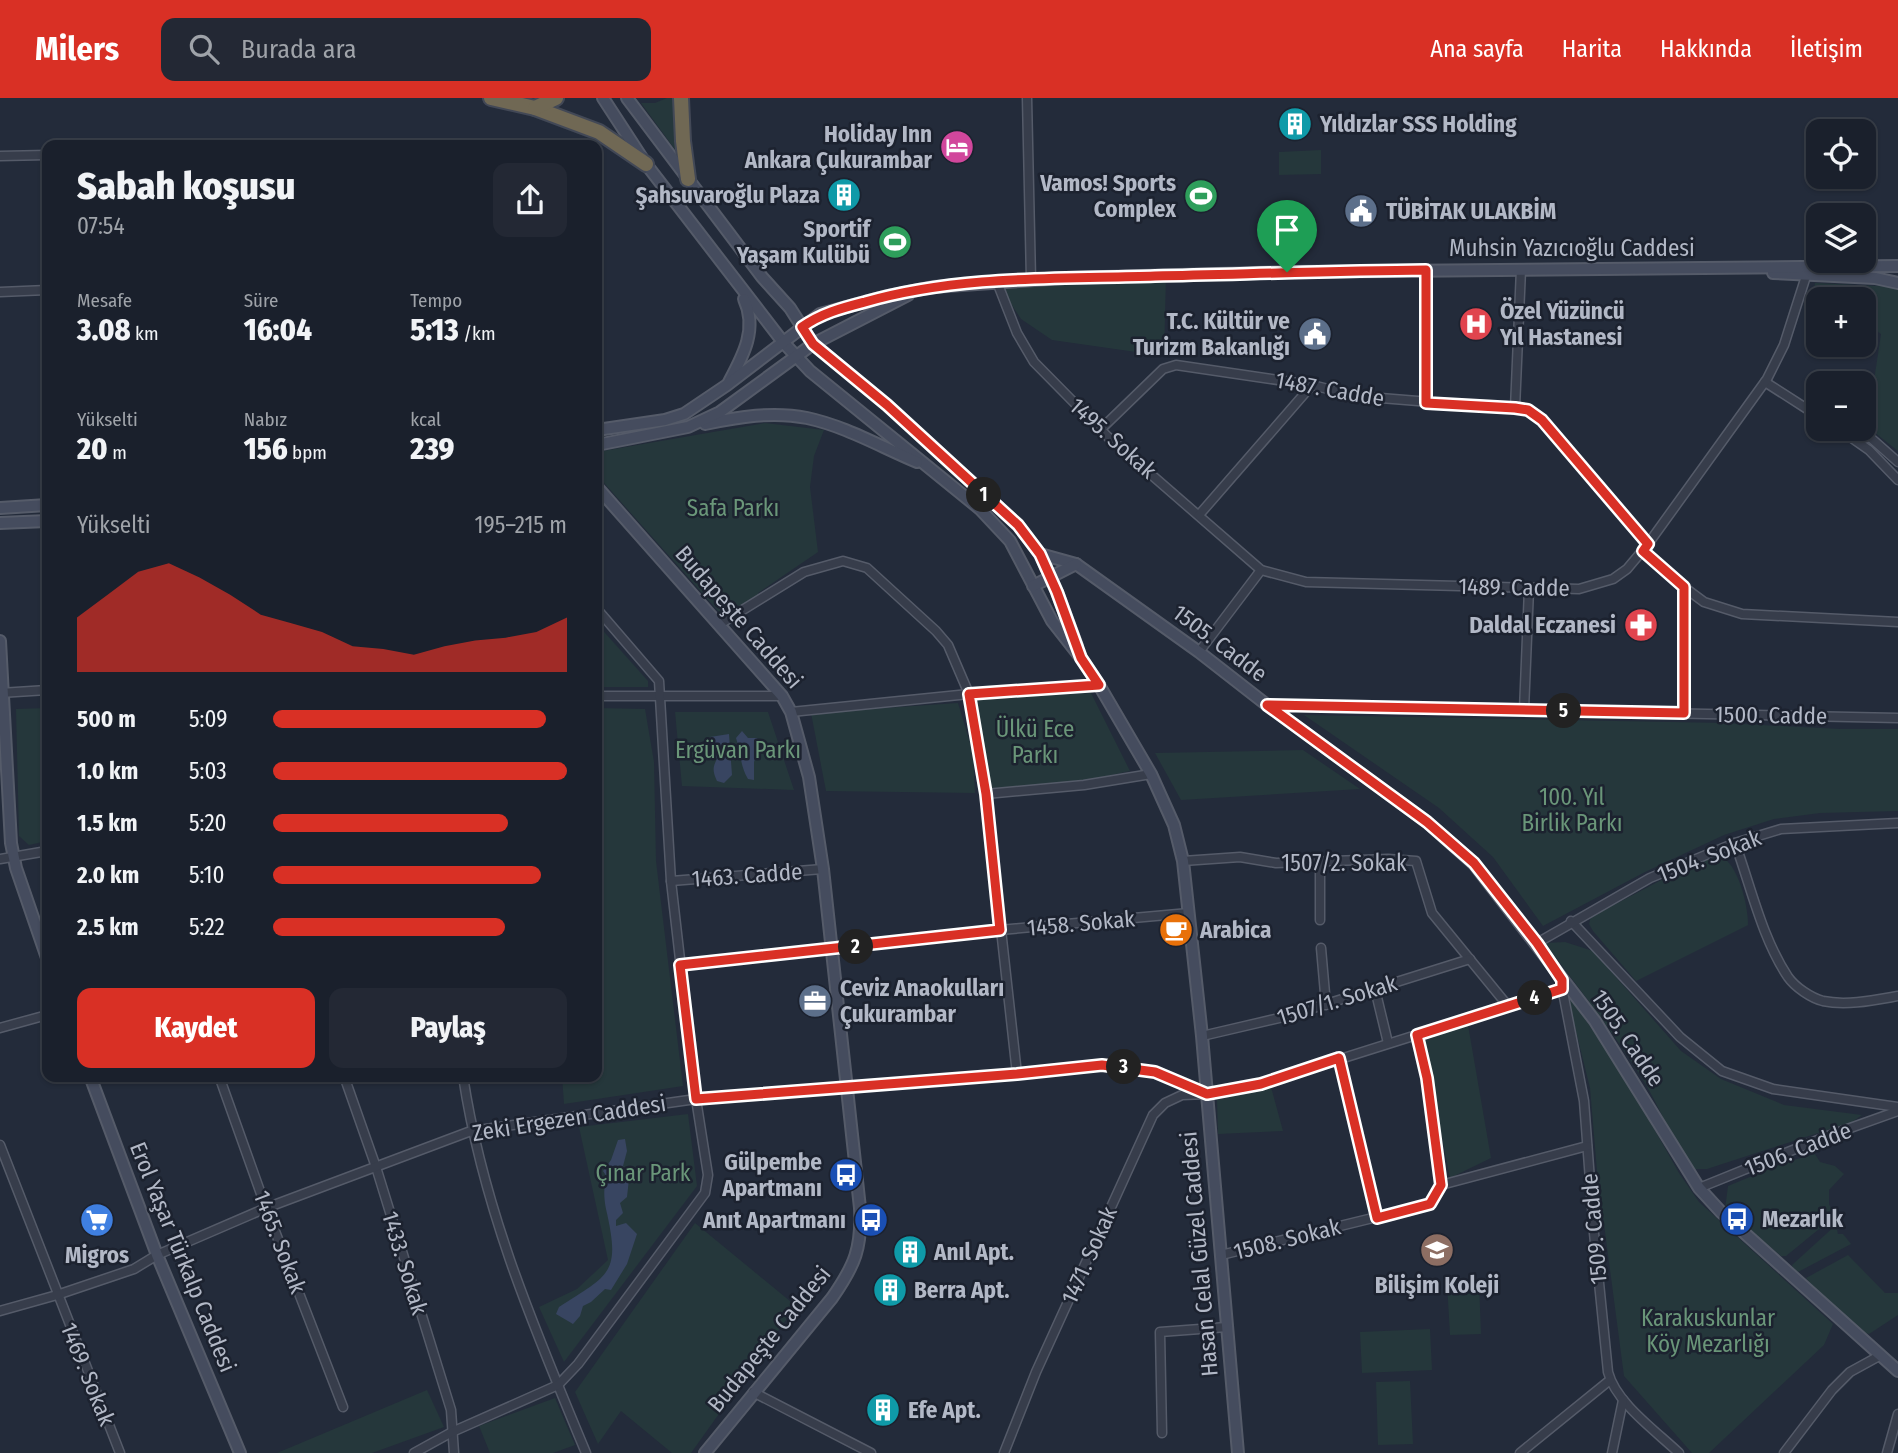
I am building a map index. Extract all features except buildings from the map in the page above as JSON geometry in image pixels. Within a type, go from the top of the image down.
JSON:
[{"type":"highway","points":[[491,98],[535,108],[599,132],[646,164]]},
{"type":"highway","points":[[535,108],[556,98]]},
{"type":"highway","points":[[681,98],[682,141],[688,179]]},
{"type":"main road","name":"Hasan Celal Güzel Caddesi","points":[[603,98],[646,164],[783,342],[810,370],[980,509],[1010,541],[1052,621],[1099,685],[1151,774],[1174,825],[1183,861],[1202,1037],[1238,1453]]},
{"type":"main road","points":[[627,98],[762,277],[790,308],[813,344],[887,405],[1018,525],[1040,554],[1022,567]]},
{"type":"main road","name":"Muhsin Yazıcıoğlu Caddesi","points":[[1804,271],[1898,266]]},
{"type":"main road","name":"Muhsin Yazıcıoğlu Caddesi","points":[[602,429],[665,420],[684,414],[821,314],[887,296],[949,285],[1287,272],[1725,268],[1804,271],[1898,282]]},
{"type":"main road","points":[[727,385],[746,349],[750,325],[748,309],[735,281]]},
{"type":"main road","name":"Muhsin Yazıcıoğlu Caddesi","points":[[602,443],[688,427],[720,412],[813,344],[917,290]]},
{"type":"main road","points":[[688,427],[758,415],[805,418],[835,426],[929,467]]},
{"type":"main road","name":"Budapeşte Caddesi","points":[[602,492],[720,624],[782,696],[792,712],[808,777],[823,869],[860,1208],[859,1248],[847,1276],[705,1453]]},
{"type":"main road","points":[[0,508],[42,506]]},
{"type":"main road","points":[[0,523],[42,521]]},
{"type":"main road","name":"Hasan Celal Güzel Caddesi","points":[[1040,554],[1081,658]]},
{"type":"main road","name":"1505. Cadde","points":[[1040,554],[1076,565],[1199,652],[1449,840],[1474,863],[1537,943],[1562,985],[1595,1021],[1699,1188],[1721,1212],[1898,1371]]},
{"type":"main road","points":[[1033,586],[1076,565]]},
{"type":"main road","points":[[0,641],[10,834],[14,857],[42,943]]},
{"type":"main road","name":"Erol Yaşar Türkalp Caddesi","points":[[92,1082],[157,1255],[240,1453]]},
{"type":"street","points":[[1027,98],[1031,280]]},
{"type":"street","points":[[0,156],[42,155]]},
{"type":"street","points":[[1515,408],[1521,269]]},
{"type":"street","points":[[1426,270],[1426,403]]},
{"type":"street","name":"1489. Cadde","points":[[1261,570],[1306,582],[1529,589],[1579,589],[1614,579],[1627,569],[1645,548],[1765,382],[1779,357],[1804,271]]},
{"type":"street","name":"1495. Sokak","points":[[997,282],[1017,333],[1034,362],[1100,430],[1261,570]]},
{"type":"street","points":[[0,292],[42,290]]},
{"type":"street","name":"1487. Cadde","points":[[1100,430],[1163,369],[1176,365],[1312,385],[1356,396],[1528,410],[1542,420],[1645,548],[1684,587]]},
{"type":"street","points":[[1765,382],[1806,408]]},
{"type":"street","points":[[1199,515],[1312,385]]},
{"type":"street","points":[[1856,441],[1869,450],[1898,480]]},
{"type":"street","points":[[1874,441],[1898,463]]},
{"type":"street","points":[[720,624],[803,572],[843,561],[867,568],[948,645],[969,694],[986,794],[1017,1074]]},
{"type":"street","points":[[1199,652],[1261,570]]},
{"type":"street","points":[[1684,587],[1704,602],[1742,614],[1898,622]]},
{"type":"street","points":[[1684,587],[1684,713]]},
{"type":"street","points":[[1524,710],[1529,589]]},
{"type":"street","points":[[414,1453],[452,1432],[558,1385],[578,1364],[705,1193],[708,1175],[696,1099],[671,881],[659,681],[602,615]]},
{"type":"street","points":[[792,712],[969,694],[1099,685]]},
{"type":"street","points":[[1,693],[42,690]]},
{"type":"street","points":[[602,696],[782,696]]},
{"type":"street","name":"1500. Cadde","points":[[1267,705],[1898,718]]},
{"type":"street","points":[[986,794],[1084,785],[1151,774]]},
{"type":"street","name":"1504. Sokak","points":[[1537,943],[1571,921],[1650,878],[1735,842],[1781,829],[1898,823]]},
{"type":"street","points":[[1735,842],[1772,948],[1789,980],[1803,991],[1822,1000],[1845,1002],[1898,996]]},
{"type":"street","points":[[0,859],[42,851]]},
{"type":"street","name":"1507/2. Sokak","points":[[1183,861],[1240,857],[1276,863],[1416,860],[1432,913],[1508,1006]]},
{"type":"street","points":[[1320,862],[1320,920]]},
{"type":"street","name":"1463. Cadde","points":[[671,881],[823,869]]},
{"type":"street","name":"1458. Sokak","points":[[680,965],[1000,930],[1189,914]]},
{"type":"street","points":[[1571,921],[1680,1037],[1722,1071],[1773,1089],[1898,1109]]},
{"type":"street","points":[[1321,948],[1325,1004]]},
{"type":"street","name":"1507/1. Sokak","points":[[1202,1037],[1287,1016],[1470,959]]},
{"type":"street","name":"1471. Sokak","points":[[1004,1453],[1036,1371],[1153,1115],[1165,1103],[1182,1095],[1207,1094],[1261,1084],[1508,1006],[1562,985]]},
{"type":"street","name":"1509. Cadde","points":[[1562,985],[1582,1085],[1610,1380],[1623,1400],[1679,1453]]},
{"type":"street","points":[[1375,989],[1388,1044]]},
{"type":"street","points":[[0,1028],[42,1016]]},
{"type":"street","points":[[1417,1035],[1427,1078],[1441,1185]]},
{"type":"street","points":[[1339,1058],[1377,1218]]},
{"type":"street","name":"Zeki Ergezen Caddesi","points":[[0,1311],[134,1269],[157,1255],[266,1208],[471,1131],[696,1099],[1102,1065],[1155,1072],[1207,1094]]},
{"type":"street","name":"1465. Sokak","points":[[221,1082],[266,1208],[343,1407]]},
{"type":"street","name":"1433. Sokak","points":[[346,1082],[376,1167],[450,1410],[454,1453]]},
{"type":"street","points":[[464,1082],[471,1131],[505,1247],[586,1453]]},
{"type":"street","name":"1506. Cadde","points":[[1699,1188],[1898,1109]]},
{"type":"street","name":"1469. Sokak","points":[[0,1145],[120,1453]]},
{"type":"street","name":"1508. Sokak","points":[[1221,1255],[1430,1204],[1441,1185],[1587,1146]]},
{"type":"street","points":[[1162,1433],[1160,1332],[1227,1327]]},
{"type":"street","points":[[1784,1453],[1832,1390],[1850,1372],[1881,1355]]},
{"type":"street","points":[[1520,1453],[1610,1380]]},
{"type":"street","points":[[753,1392],[871,1453]]},
{"type":"street","points":[[1612,1453],[1623,1400]]},
{"type":"street","points":[[1887,1453],[1898,1414]]},
{"type":"green space","points":[[676,98],[679,155],[641,103],[655,103]]},
{"type":"green space","points":[[1321,150],[1321,174],[1279,175],[1279,152]]},
{"type":"green space","points":[[1166,276],[1164,356],[1052,340],[1021,319],[997,282]]},
{"type":"green space","points":[[1815,283],[1898,287],[1898,451],[1876,434],[1875,371],[1881,334],[1876,330],[1876,287],[1814,287]]},
{"type":"green space","name":"Safa Parkı","points":[[765,423],[824,430],[814,456],[810,487],[818,552],[758,593],[760,598],[727,621],[602,481],[602,451]]},
{"type":"green space","points":[[602,630],[648,681],[648,687],[602,687]]},
{"type":"green space","name":"Ülkü Ece Parkı","points":[[1091,693],[1130,771],[1065,785],[989,792],[972,699]]},
{"type":"green space","points":[[958,703],[973,753],[975,793],[826,791],[811,713]]},
{"type":"green space","points":[[42,708],[42,842],[29,845],[19,836],[16,709]]},
{"type":"green space","points":[[602,708],[645,709],[654,762],[656,861],[683,1086],[564,1104],[562,1082],[602,1082]]},
{"type":"green space","name":"Ergüvan Parkı","points":[[675,712],[768,712],[794,790],[682,786]]},
{"type":"green space","name":"100. Yıl Birlik Parkı","points":[[1304,715],[1898,729],[1898,811],[1820,813],[1774,819],[1724,835],[1645,872],[1543,926],[1493,857],[1439,808]]},
{"type":"green space","points":[[1303,750],[1360,789],[1181,800],[1155,753]]},
{"type":"green space","points":[[1719,855],[1726,859],[1737,875],[1744,896],[1748,925],[1636,981],[1593,931],[1589,924],[1591,917],[1690,865]]},
{"type":"green space","points":[[1565,942],[1593,951],[1681,1051],[1721,1079],[1784,1105],[1862,1115],[1852,1122],[1707,1169],[1693,1169],[1629,1058],[1545,943]]},
{"type":"green space","name":"Karakuskunlar Köy Mezarlığı","points":[[1568,999],[1575,1004],[1630,1086],[1679,1173],[1699,1202],[1833,1324],[1824,1345],[1709,1453],[1692,1453],[1624,1376],[1597,1171],[1590,1088]]},
{"type":"green space","points":[[1468,1025],[1491,1158],[1450,1178],[1423,1041]]},
{"type":"green space","points":[[1271,1087],[1283,1131],[1218,1134],[1217,1100]]},
{"type":"green space","name":"Çınar Park","points":[[688,1114],[697,1186],[564,1362],[539,1307],[577,1289],[608,1260],[579,1127]]},
{"type":"green space","points":[[1815,1154],[1820,1162],[1835,1166],[1844,1174],[1829,1190],[1829,1204],[1835,1216],[1786,1256],[1781,1256],[1725,1209],[1728,1186],[1786,1162]]},
{"type":"green space","points":[[695,1223],[796,1306],[691,1453],[672,1453],[621,1411],[598,1444],[575,1392]]},
{"type":"green space","points":[[1836,1225],[1838,1234],[1843,1234],[1851,1244],[1798,1272],[1793,1269],[1792,1265]]},
{"type":"green space","points":[[1848,1255],[1885,1293],[1898,1293],[1898,1315],[1869,1334],[1862,1332],[1823,1298],[1806,1278]]},
{"type":"green space","points":[[1479,1282],[1481,1334],[1450,1335],[1447,1283]]},
{"type":"green space","points":[[1430,1329],[1432,1370],[1362,1373],[1360,1332]]},
{"type":"green space","points":[[1410,1381],[1413,1444],[1378,1445],[1376,1382]]},
{"type":"green space","points":[[427,1390],[444,1427],[372,1453],[277,1453]]},
{"type":"green space","points":[[555,1398],[575,1445],[553,1453],[490,1453],[479,1426]]},
{"type":"water","points":[[742,731],[748,738],[757,738],[760,743],[754,762],[754,780],[748,779],[742,764],[736,738]]},
{"type":"water","points":[[729,734],[732,775],[724,783],[717,781],[714,768],[717,759],[709,745],[710,737]]},
{"type":"water","points":[[625,1139],[627,1151],[623,1166],[629,1179],[627,1197],[620,1203],[623,1213],[616,1220],[616,1226],[626,1223],[637,1234],[627,1264],[611,1290],[605,1289],[583,1306],[580,1316],[573,1324],[556,1314],[559,1307],[600,1279],[611,1260],[612,1247],[604,1197],[607,1177],[603,1171],[611,1160],[618,1140]]},
{"type":"place","name":"Yıldızlar SSS Holding","points":[[1295,124]]},
{"type":"place","name":"Holiday Inn Ankara Çukurambar","points":[[957,147]]},
{"type":"place","name":"Şahsuvaroğlu Plaza","points":[[844,195]]},
{"type":"place","name":"Vamos! Sports Complex","points":[[1201,196]]},
{"type":"place","name":"TÜBİTAK ULAKBİM","points":[[1361,211]]},
{"type":"place","name":"Sportif Yaşam Kulübü","points":[[895,242]]},
{"type":"place","name":"Özel Yüzüncü Yıl Hastanesi","points":[[1476,324]]},
{"type":"place","name":"T.C. Kültür ve Turizm Bakanlığı","points":[[1315,334]]},
{"type":"place","name":"Daldal Eczanesi","points":[[1641,625]]},
{"type":"place","name":"Arabica","points":[[1176,930]]},
{"type":"place","name":"Ceviz Anaokulları Çukurambar","points":[[815,1001]]},
{"type":"place","name":"Gülpembe Apartmanı","points":[[846,1175]]},
{"type":"place","name":"Mezarlık","points":[[1737,1219]]},
{"type":"place","name":"Migros","points":[[97,1220]]},
{"type":"place","name":"Anıt Apartmanı","points":[[871,1220]]},
{"type":"place","name":"Bilişim Koleji","points":[[1437,1250]]},
{"type":"place","name":"Anıl Apt.","points":[[910,1252]]},
{"type":"place","name":"Berra Apt.","points":[[890,1290]]},
{"type":"place","name":"Efe Apt.","points":[[883,1410]]},
{"type":"route","points":[[1426,270],[1426,403],[1528,410],[1556,435],[1648,544],[1643,551],[1684,587],[1684,713],[1267,705],[1427,822],[1474,863],[1537,943],[1562,980],[1562,989],[1417,1035],[1427,1078],[1441,1185],[1430,1204],[1377,1218],[1339,1058],[1261,1084],[1207,1094],[1155,1072],[1102,1065],[696,1099],[680,965],[1000,930],[986,794],[969,694],[1099,685],[1081,658],[1040,554],[1018,525],[887,405],[813,344],[802,327],[821,314],[933,287],[1065,278],[1287,272],[1426,270]]}]
